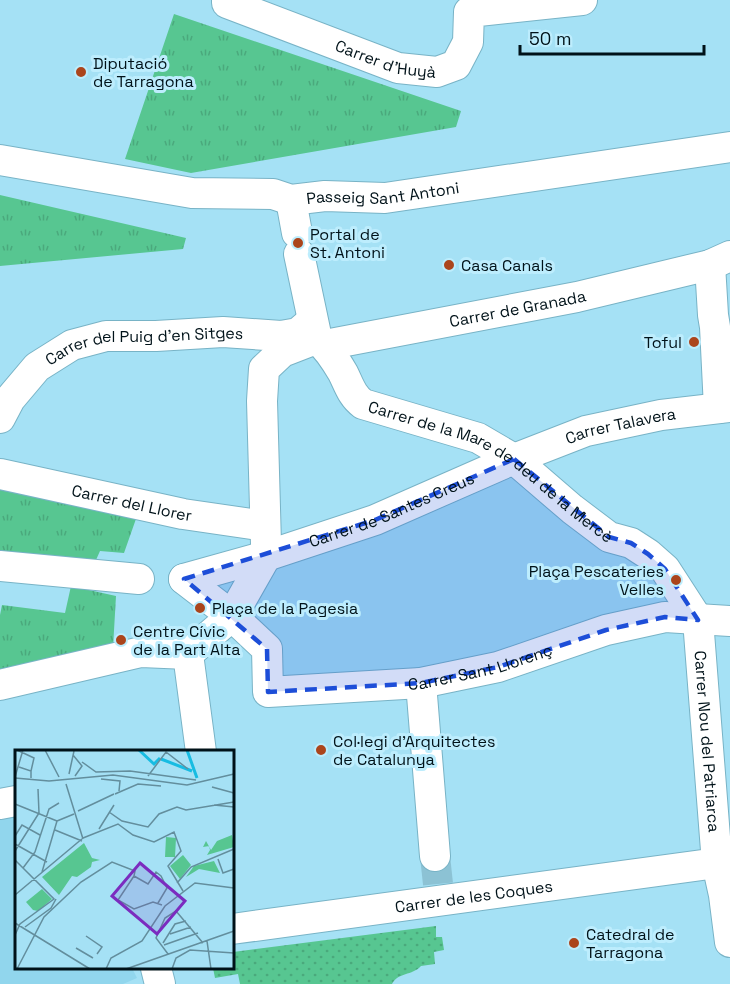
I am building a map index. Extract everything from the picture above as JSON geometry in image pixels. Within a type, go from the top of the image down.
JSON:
[{"type":"street","name":"Carrer d'Huyà","points":[[227,1],[399,68],[437,72],[456,65],[468,42],[468,6],[582,0]]},
{"type":"street","name":"Passeig Sant Antoni","points":[[0,160],[192,193],[273,194],[291,200],[325,196],[385,198],[730,147]]},
{"type":"street","points":[[0,685],[141,652],[188,654],[232,616],[266,556],[262,401],[264,369],[282,352],[318,335],[291,200]]},
{"type":"street","points":[[720,261],[724,408]]},
{"type":"street","name":"Carrer de Granada","points":[[318,335],[578,297],[720,261]]},
{"type":"street","name":"Carrer del Puig d'en Sitges","points":[[0,418],[10,399],[37,367],[72,345],[106,336],[223,332],[281,336],[298,333],[318,335]]},
{"type":"street","name":"Carrer de la Mare de deu de la Mercè","points":[[318,335],[343,373],[355,399],[363,404],[478,438],[514,459],[572,509],[609,537],[632,543],[648,554],[665,569],[698,620]]},
{"type":"street","name":"Carrer Talavera","points":[[514,459],[586,431],[661,415],[724,408]]},
{"type":"street","name":"Carrer de Santes Creus","points":[[266,556],[375,520],[514,459]]},
{"type":"street","name":"Carrer del Llorer","points":[[0,474],[183,514],[265,526]]},
{"type":"street","points":[[232,616],[184,579],[266,556]]},
{"type":"street","points":[[0,566],[139,579]]},
{"type":"street","name":"Carrer Sant Llorenç","points":[[232,616],[267,649],[268,692],[421,683],[498,667],[606,630],[665,617],[730,621]]},
{"type":"street","name":"Carrer Nou del Patriarca","points":[[698,620],[722,820],[717,863],[730,942]]},
{"type":"street","points":[[188,654],[201,750]]},
{"type":"street","points":[[421,683],[438,880]]},
{"type":"street","points":[[0,804],[15,801]]},
{"type":"street","name":"Carrer de les Coques","points":[[234,929],[438,880],[717,863]]},
{"type":"street","points":[[156,969],[160,984]]},
{"type":"highlighted area","points":[[514,459],[609,537],[631,543],[648,554],[665,569],[698,620],[665,617],[606,630],[498,667],[421,683],[268,692],[267,649],[184,579],[375,520]]},
{"type":"shaded area","points":[[15,814],[15,969],[132,969],[137,978],[123,984],[0,984],[0,816]]},
{"type":"green space","points":[[174,14],[461,111],[456,127],[191,173],[125,159]]},
{"type":"green space","points":[[0,195],[186,238],[183,249],[0,266]]},
{"type":"green space","points":[[0,486],[137,516],[124,553],[100,551],[96,560],[0,551]]},
{"type":"green space","points":[[71,586],[116,596],[113,648],[0,678],[2,605],[65,613]]},
{"type":"green space","points":[[436,926],[436,937],[442,937],[444,950],[434,952],[435,964],[421,966],[398,978],[392,984],[240,984],[238,974],[215,978],[213,969],[234,969],[234,952]]},
{"type":"tunnel","points":[[435,856],[438,884]]},
{"type":"place","name":"Diputació de Tarragona","points":[[81,72]]},
{"type":"place","name":"Portal de St. Antoni","points":[[298,243]]},
{"type":"place","name":"Casa Canals","points":[[449,265]]},
{"type":"place","name":"Toful","points":[[694,342]]},
{"type":"place","name":"Plaça Pescateries Velles","points":[[676,580]]},
{"type":"place","name":"Plaça de la Pagesia","points":[[200,608]]},
{"type":"place","name":"Centre Cívic de la Part Alta","points":[[121,640]]},
{"type":"place","name":"Col·legi d'Arquitectes de Catalunya","points":[[321,750]]},
{"type":"place","name":"Catedral de Tarragona","points":[[574,943]]}]
